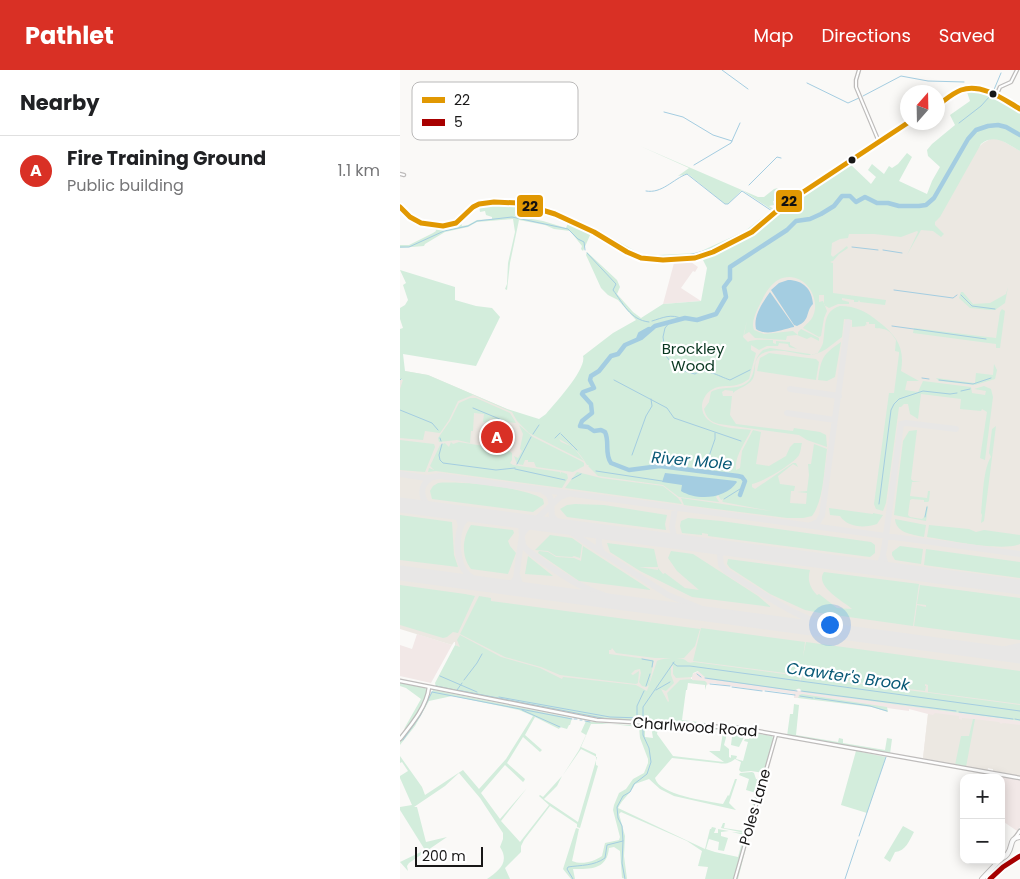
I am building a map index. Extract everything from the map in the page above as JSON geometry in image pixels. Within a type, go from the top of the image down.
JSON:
[{"type":"main road","points":[[1005,856],[1014,839],[1020,837]]},
{"type":"main road","points":[[1010,846],[1014,853],[1020,855]]},
{"type":"main road","points":[[990,879],[1004,865],[1020,855]]},
{"type":"main road","points":[[982,879],[996,864]]},
{"type":"street","points":[[859,70],[856,86],[880,143]]},
{"type":"street","points":[[996,96],[1000,87],[1011,82],[1018,70]]},
{"type":"street","points":[[945,100],[958,91],[979,89],[1020,109]]},
{"type":"street","points":[[400,207],[408,215],[423,224],[444,226],[457,222],[478,204],[494,202],[518,203],[555,214],[594,232],[641,258],[663,260],[695,258],[714,252],[752,232],[785,204],[900,129]]},
{"type":"street","points":[[400,174],[404,175]]},
{"type":"street","name":"Charlwood Road","points":[[400,681],[590,719],[729,727],[1020,778]]},
{"type":"street","points":[[400,738],[420,711],[428,695],[429,687]]},
{"type":"street","name":"Poles Lane","points":[[735,879],[776,735]]},
{"type":"street","points":[[1014,839],[1020,831]]},
{"type":"shaded area","points":[[992,138],[1001,140],[1020,151],[1020,719],[704,676],[698,670],[692,674],[691,679],[683,684],[678,722],[530,682],[455,645],[455,642],[452,645],[400,629],[400,380],[403,379],[405,371],[428,375],[542,424],[713,338],[834,226],[895,225],[983,143]]},
{"type":"shaded area","points":[[691,262],[698,267],[681,288],[701,301],[663,304],[674,263]]},
{"type":"shaded area","points":[[417,634],[452,645],[431,683],[400,676],[400,645],[412,649]]},
{"type":"shaded area","points":[[699,671],[706,678],[1020,721],[1020,827],[1017,831],[1005,823],[1005,774],[988,768],[987,771],[923,758],[928,714],[909,709],[909,711],[799,696],[794,698],[794,694],[711,683],[707,685],[692,680],[692,674]]},
{"type":"shaded area","points":[[935,713],[959,716],[959,719],[962,720],[962,718],[1020,725],[1020,776],[993,771],[993,769],[988,768],[987,771],[923,758],[928,714],[933,715]]},
{"type":"green space","name":"Brockley Wood","points":[[967,90],[981,91],[1020,111],[1020,151],[1006,143],[991,139],[981,144],[940,217],[935,222],[935,225],[944,234],[941,237],[933,231],[921,230],[907,255],[917,231],[901,237],[849,234],[848,238],[832,243],[831,255],[833,257],[847,246],[848,248],[830,262],[833,263],[833,293],[886,300],[885,305],[860,302],[859,300],[854,302],[854,300],[842,298],[842,300],[849,302],[849,304],[838,304],[829,308],[825,305],[827,311],[821,336],[819,337],[803,328],[812,318],[815,308],[815,300],[808,286],[794,278],[786,277],[778,280],[764,296],[758,308],[753,322],[754,330],[764,334],[793,331],[798,335],[801,329],[819,338],[819,341],[811,337],[807,339],[797,335],[787,336],[786,340],[755,338],[749,332],[744,335],[747,321],[743,337],[748,342],[753,340],[773,340],[773,343],[776,344],[776,341],[790,342],[790,345],[797,349],[789,347],[788,344],[779,343],[778,346],[767,346],[759,350],[751,345],[751,350],[756,353],[749,379],[739,384],[717,387],[704,398],[702,405],[703,413],[707,419],[728,428],[751,430],[739,454],[736,470],[740,468],[742,451],[753,430],[761,432],[756,464],[769,466],[786,456],[794,443],[802,443],[800,453],[796,459],[763,480],[752,484],[752,487],[755,489],[793,463],[796,463],[798,467],[793,464],[778,476],[780,484],[795,486],[794,491],[791,491],[790,503],[806,504],[807,493],[797,492],[807,491],[808,464],[811,464],[814,444],[827,449],[821,493],[812,516],[787,518],[684,505],[681,498],[771,511],[723,502],[724,499],[721,500],[718,495],[716,497],[719,502],[679,497],[663,485],[598,476],[575,449],[584,461],[529,433],[517,421],[512,412],[473,395],[458,401],[440,433],[425,431],[423,440],[400,438],[400,389],[403,380],[400,379],[400,329],[403,328],[400,319],[400,308],[408,300],[403,285],[406,283],[400,270],[455,287],[455,300],[492,308],[500,317],[476,366],[403,354],[405,371],[428,375],[507,409],[539,419],[546,414],[575,377],[583,362],[583,356],[613,333],[636,320],[618,300],[608,295],[601,288],[586,255],[587,252],[617,280],[620,287],[617,294],[641,318],[663,304],[701,301],[707,268],[703,260],[749,237],[850,164],[871,184],[876,177],[868,170],[872,164],[884,174],[889,166],[892,168],[898,164],[907,153],[912,157],[899,181],[927,194],[940,167],[928,156],[927,150],[955,125],[950,115],[970,101],[967,92],[957,95],[957,93]],"holes":[[[819,295],[824,295],[824,304],[823,301],[819,302]]]},
{"type":"green space","points":[[640,146],[742,190],[728,204],[725,204],[688,174],[678,176],[689,168]]},
{"type":"green space","points":[[778,188],[774,192],[778,193],[780,198],[776,203],[773,201],[774,205],[769,206],[776,210],[751,231],[716,250],[697,257],[654,259],[638,256],[600,235],[553,213],[554,211],[608,236],[641,254],[697,253],[745,231],[772,210],[742,190],[758,197],[764,197]]},
{"type":"green space","points":[[487,204],[518,206],[515,216],[543,221],[566,228],[568,223],[591,233],[583,251],[581,249],[582,246],[570,231],[519,220],[510,263],[507,290],[505,289],[508,263],[515,232],[513,219],[477,222],[468,227],[445,232],[424,246],[400,248],[400,245],[409,245],[433,233],[436,231],[435,227],[449,226],[460,220],[462,226],[477,220],[492,219],[492,217],[486,215],[485,211],[480,212],[479,206]]},
{"type":"green space","points":[[1008,287],[1005,303],[995,310],[970,308],[959,298],[961,292],[963,292],[973,304],[990,303],[1006,294]]},
{"type":"green space","points":[[846,306],[856,308],[875,318],[891,332],[898,343],[901,349],[901,371],[919,381],[907,381],[905,390],[918,392],[923,381],[971,387],[972,393],[985,395],[986,391],[974,389],[984,386],[991,389],[993,397],[985,460],[980,458],[987,412],[982,409],[981,411],[960,409],[961,399],[921,394],[918,419],[910,414],[908,404],[899,407],[886,503],[883,511],[876,509],[874,504],[889,393],[894,393],[899,354],[899,352],[895,351],[896,340],[888,331],[875,328],[875,324],[866,322],[867,326],[866,324],[865,326],[852,327],[852,320],[844,319],[842,337],[826,349],[817,354],[811,355],[818,353],[822,346],[826,321],[834,308]]},
{"type":"green space","points":[[1002,309],[1005,311],[1000,348],[996,348],[996,344],[913,333],[914,328],[996,338]]},
{"type":"green space","points":[[841,342],[835,377],[827,381],[818,380],[820,366],[824,357]]},
{"type":"green space","points":[[770,348],[811,355],[779,350],[765,352],[756,361],[754,376],[750,382],[733,393],[733,391],[725,390],[722,392],[723,396],[732,396],[730,415],[736,424],[793,431],[794,428],[820,432],[826,435],[827,447],[799,435],[719,424],[707,417],[704,409],[709,402],[711,392],[744,385],[748,382],[751,379],[755,362],[763,350]]},
{"type":"green space","points":[[769,353],[816,359],[819,362],[816,380],[757,371],[760,358]]},
{"type":"green space","points":[[994,364],[997,370],[995,379],[975,385],[939,381],[936,378],[975,383],[976,373],[993,375]]},
{"type":"green space","points":[[470,398],[476,398],[510,413],[516,423],[490,418],[489,423],[483,422],[484,414],[474,413],[470,443],[457,440],[439,442],[438,438],[450,421],[459,403]]},
{"type":"green space","points":[[519,425],[533,437],[581,461],[584,463],[584,466],[573,472],[536,467],[534,462],[528,462],[528,460],[525,460],[523,465],[517,464],[514,456],[518,458],[522,451],[520,449],[523,434]]},
{"type":"green space","points":[[996,426],[984,521],[981,523],[985,476],[991,457],[989,453],[992,429]]},
{"type":"green space","points":[[917,430],[911,479],[921,482],[912,482],[910,496],[927,498],[928,491],[930,491],[929,501],[910,500],[908,515],[922,519],[927,505],[926,521],[894,515],[903,441],[909,431]]},
{"type":"green space","points":[[400,440],[434,444],[435,447],[425,472],[400,470]]},
{"type":"green space","points":[[451,442],[453,444],[459,442],[508,450],[512,453],[510,463],[513,465],[560,472],[560,474],[561,472],[567,474],[568,478],[562,488],[436,471],[428,472],[429,468],[434,470],[430,466],[440,445],[445,443],[449,447]]},
{"type":"green space","points":[[577,472],[601,478],[663,486],[678,498],[682,504],[565,488]]},
{"type":"green space","points":[[438,483],[476,484],[508,488],[543,499],[544,504],[533,512],[432,499],[430,491]]},
{"type":"green space","points":[[567,505],[604,505],[667,515],[666,530],[567,517],[560,509]]},
{"type":"green space","points":[[829,508],[883,515],[877,524],[857,526],[847,523],[840,516],[830,515]]},
{"type":"green space","points":[[400,515],[452,522],[454,555],[458,567],[400,560]]},
{"type":"green space","points":[[688,518],[871,542],[875,545],[875,553],[870,557],[708,536],[708,534],[702,533],[702,535],[682,533],[681,521]]},
{"type":"green space","points":[[895,519],[926,525],[924,537],[901,530],[896,524]]},
{"type":"green space","points":[[471,525],[513,530],[514,533],[508,541],[516,553],[508,574],[471,569],[464,553],[464,541]]},
{"type":"green space","points":[[929,525],[969,529],[976,532],[984,530],[1020,535],[1020,544],[1001,547],[927,537]]},
{"type":"green space","points":[[550,535],[572,538],[582,545],[580,558],[556,556],[548,551],[535,550]]},
{"type":"green space","points":[[607,543],[654,549],[658,567],[639,567],[658,570],[658,568],[663,574],[665,573],[685,588],[699,590],[677,571],[668,558],[671,551],[693,554],[758,596],[771,607],[692,597],[640,571],[610,552]]},
{"type":"green space","points":[[583,546],[651,590],[579,581],[538,553],[539,551],[548,552],[556,557],[574,558],[581,561]]},
{"type":"green space","points":[[900,546],[923,549],[921,564],[895,560],[892,552]]},
{"type":"green space","points":[[926,549],[1020,562],[1020,578],[924,565]]},
{"type":"green space","points":[[528,556],[553,576],[525,574]]},
{"type":"green space","points":[[728,559],[810,570],[809,580],[813,590],[817,595],[819,594],[837,608],[852,609],[826,588],[822,577],[824,572],[919,584],[913,626],[805,610],[770,594],[730,568],[727,564]]},
{"type":"green space","points":[[400,585],[475,596],[458,633],[453,632],[443,638],[400,625]]},
{"type":"green space","points":[[920,585],[1020,598],[1020,640],[914,626],[917,605],[926,607],[926,605],[917,604]]},
{"type":"green space","points":[[479,596],[491,598],[491,601],[700,629],[695,646],[684,658],[655,658],[616,653],[612,648],[609,650],[609,654],[654,660],[649,685],[646,687],[642,686],[639,682],[640,669],[635,670],[631,674],[633,675],[639,671],[638,683],[636,684],[560,675],[541,667],[505,657],[460,634]]},
{"type":"green space","points":[[701,628],[805,642],[803,657],[806,642],[1020,671],[1020,704],[928,692],[928,685],[925,684],[925,691],[802,675],[802,672],[799,673],[800,675],[693,661]]},
{"type":"green space","points":[[460,635],[501,657],[540,668],[562,679],[563,677],[636,685],[647,691],[657,661],[677,658],[690,663],[799,676],[800,683],[802,676],[1020,705],[1020,721],[803,692],[799,688],[794,691],[707,679],[698,671],[693,673],[692,677],[676,678],[673,674],[673,666],[671,665],[671,675],[674,683],[666,691],[661,689],[668,702],[667,693],[680,680],[692,679],[707,683],[705,690],[705,685],[688,683],[682,720],[721,725],[604,719],[436,687],[435,683],[455,645],[460,647],[457,640]]},
{"type":"green space","points":[[400,683],[427,690],[418,712],[412,722],[404,729],[421,699],[400,686]]},
{"type":"green space","points":[[433,690],[572,718],[567,729],[560,727],[559,729],[535,717],[525,735],[542,750],[540,752],[523,737],[507,763],[525,779],[524,781],[505,765],[481,793],[500,819],[527,788],[501,821],[520,842],[549,805],[539,796],[543,797],[562,776],[557,786],[544,799],[578,822],[596,760],[596,765],[598,766],[580,828],[550,806],[524,840],[521,852],[505,868],[510,879],[487,879],[502,866],[504,857],[500,847],[503,833],[480,798],[459,773],[445,786],[414,807],[417,807],[426,842],[447,837],[409,863],[407,866],[408,871],[400,862],[425,850],[400,810],[400,807],[412,805],[400,778],[400,776],[408,771],[402,762],[400,763],[400,756],[422,787],[425,795],[463,770],[479,789],[506,759],[533,716],[519,710],[452,696],[429,701],[415,726],[400,745],[400,741],[417,718]]},
{"type":"green space","points":[[802,694],[887,707],[888,712],[872,707],[798,698]]},
{"type":"green space","points":[[794,704],[799,705],[796,735],[838,742],[839,738],[843,739],[843,743],[885,750],[887,738],[892,739],[890,754],[787,736],[790,714],[793,714]]},
{"type":"green space","points":[[973,719],[975,719],[966,767],[955,765],[961,736],[969,736]]},
{"type":"green space","points":[[586,721],[610,724],[591,724],[581,747],[596,754],[596,756],[581,749],[563,775],[586,735],[581,732]]},
{"type":"green space","points":[[611,724],[647,726],[645,727],[645,737],[653,738],[651,726],[670,725],[726,729],[728,730],[724,745],[729,749],[729,757],[731,758],[731,755],[737,756],[736,759],[743,761],[748,742],[744,741],[750,737],[745,735],[739,747],[731,745],[730,729],[772,736],[774,740],[764,773],[741,772],[739,770],[741,762],[735,759],[723,764],[672,758],[655,778],[658,784],[674,793],[723,804],[729,796],[735,779],[737,779],[729,803],[736,810],[674,796],[660,789],[649,779],[635,784],[618,808],[705,849],[712,827],[716,828],[714,833],[718,833],[718,829],[729,831],[721,832],[721,836],[728,838],[724,851],[718,850],[719,842],[709,839],[706,849],[738,857],[744,835],[732,832],[745,833],[721,828],[723,823],[725,823],[724,828],[750,832],[738,879],[705,879],[708,867],[698,866],[702,851],[687,841],[621,812],[619,814],[625,836],[624,856],[627,879],[622,878],[620,851],[614,847],[609,848],[605,861],[597,867],[573,869],[575,879],[571,879],[563,869],[576,828],[579,829],[572,861],[580,863],[599,858],[602,856],[605,843],[619,840],[620,837],[613,810],[614,805],[619,793],[626,789],[633,779],[644,773],[648,763],[640,738],[639,727]],"holes":[[[670,727],[721,730],[723,732],[720,751],[709,751],[724,762],[673,756],[657,734],[658,728]]]},
{"type":"green space","points":[[856,751],[886,757],[867,813],[841,805]]},
{"type":"green space","points":[[752,772],[756,779],[761,780],[763,775],[751,819],[748,820],[756,793],[746,790],[749,779],[739,775],[740,773]]},
{"type":"green space","points":[[903,826],[914,832],[907,845],[902,850],[895,852],[890,862],[884,858]]},
{"type":"water","points":[[793,280],[806,286],[811,294],[813,304],[806,319],[797,326],[794,325],[771,290],[779,283]]},
{"type":"water","points":[[770,292],[794,327],[770,332],[756,329],[757,314]]},
{"type":"water","points":[[665,473],[737,482],[732,488],[719,495],[711,497],[695,496],[681,491],[682,485],[662,482]]},
{"type":"waterway","points":[[722,70],[748,89]]},
{"type":"waterway","points":[[993,92],[1001,73]]},
{"type":"waterway","points":[[863,96],[901,76],[928,81],[964,82]]},
{"type":"waterway","points":[[807,83],[848,103],[859,98]]},
{"type":"waterway","points":[[959,123],[981,106],[990,96]]},
{"type":"waterway","points":[[664,112],[683,117],[713,135],[732,141]]},
{"type":"waterway","points":[[694,165],[731,143],[740,123]]},
{"type":"waterway","name":"River Mole","points":[[740,495],[745,481],[742,477],[738,476],[660,466],[629,470],[611,463],[605,432],[601,430],[594,431],[588,427],[580,426],[582,421],[592,413],[591,404],[582,394],[594,388],[590,380],[591,376],[599,371],[611,356],[618,354],[625,345],[641,338],[655,326],[685,318],[697,320],[716,314],[726,297],[724,287],[730,279],[730,267],[787,230],[796,221],[810,219],[821,214],[834,206],[842,196],[850,196],[856,202],[865,197],[877,203],[899,206],[926,205],[934,198],[968,139],[976,130],[998,125],[1020,135]]},
{"type":"waterway","points":[[789,198],[875,142]]},
{"type":"waterway","points":[[749,185],[777,157],[781,158]]},
{"type":"waterway","points":[[628,250],[642,255],[657,257],[688,255],[703,251],[745,233],[772,211],[742,191],[728,204],[725,204],[687,174],[662,188],[646,191]]},
{"type":"waterway","points":[[424,221],[443,223],[452,221],[460,216]]},
{"type":"waterway","points":[[400,247],[409,247],[444,231],[468,226],[477,221],[512,217],[568,229],[584,242],[585,250]]},
{"type":"waterway","points":[[852,247],[878,250]]},
{"type":"waterway","points":[[883,250],[902,253]]},
{"type":"waterway","points":[[587,253],[616,284],[613,290],[628,310],[642,321],[649,322]]},
{"type":"waterway","points":[[894,290],[953,298],[957,295]]},
{"type":"waterway","points":[[961,295],[972,306],[995,309]]},
{"type":"waterway","points":[[652,321],[671,316],[682,319]]},
{"type":"waterway","points":[[670,322],[665,328],[663,337],[666,356],[684,371],[695,374],[703,371],[730,380],[750,370]]},
{"type":"waterway","points":[[892,326],[986,339]]},
{"type":"waterway","name":"River Mole","points":[[638,339],[640,334],[649,329]]},
{"type":"waterway","points":[[922,378],[929,379]]},
{"type":"waterway","points":[[939,380],[973,384],[991,378]]},
{"type":"waterway","points":[[614,380],[667,408],[674,418],[741,441]]},
{"type":"waterway","points":[[961,391],[970,389]]},
{"type":"waterway","points":[[879,504],[891,410],[894,404],[899,399],[923,391],[957,393]]},
{"type":"waterway","points":[[632,455],[646,416],[652,406],[651,399]]},
{"type":"waterway","points":[[473,408],[502,420]]},
{"type":"waterway","points":[[400,410],[432,423],[438,430]]},
{"type":"waterway","points":[[533,434],[539,425]]},
{"type":"waterway","points":[[555,438],[560,433]]},
{"type":"waterway","points":[[706,465],[715,439],[715,433]]},
{"type":"waterway","points":[[561,434],[577,450]]},
{"type":"waterway","points":[[517,464],[531,437]]},
{"type":"waterway","points":[[442,444],[439,455],[443,463],[496,470],[515,468]]},
{"type":"waterway","points":[[515,469],[565,480]]},
{"type":"waterway","points":[[596,471],[662,481]]},
{"type":"waterway","points":[[572,479],[581,474]]},
{"type":"waterway","points":[[724,499],[740,489]]},
{"type":"waterway","points":[[925,517],[927,507]]},
{"type":"waterway","points":[[464,680],[482,654]]},
{"type":"waterway","points":[[642,659],[653,661],[652,667]]},
{"type":"waterway","name":"River Mole","points":[[573,879],[567,869],[568,867],[601,861],[605,858],[607,845],[623,841],[622,826],[618,818],[617,807],[623,796],[630,792],[634,784],[647,774],[651,762],[649,748],[643,735],[643,707],[674,662]]},
{"type":"waterway","name":"Crawter's Brook","points":[[673,663],[677,666],[690,666],[1020,711]]},
{"type":"waterway","points":[[646,686],[650,674]]},
{"type":"waterway","points":[[697,674],[701,677]]},
{"type":"waterway","points":[[440,676],[477,692]]},
{"type":"waterway","points":[[705,678],[797,691]]},
{"type":"waterway","points":[[656,690],[670,682]]},
{"type":"waterway","points":[[462,683],[457,690],[607,719]]},
{"type":"waterway","points":[[710,684],[730,686]]},
{"type":"waterway","points":[[436,686],[455,690]]},
{"type":"waterway","points":[[732,687],[762,691]]},
{"type":"waterway","points":[[637,717],[637,706],[644,691]]},
{"type":"waterway","points":[[765,691],[795,695]]},
{"type":"waterway","points":[[801,691],[956,711]]},
{"type":"waterway","points":[[432,692],[572,719]]},
{"type":"waterway","points":[[403,740],[420,716],[432,692]]},
{"type":"waterway","points":[[800,696],[813,698]]},
{"type":"waterway","points":[[499,697],[610,717],[642,718]]},
{"type":"waterway","points":[[815,698],[870,706],[887,711]]},
{"type":"waterway","points":[[522,710],[560,727]]},
{"type":"waterway","points":[[959,712],[1013,719]]},
{"type":"waterway","points":[[1015,719],[1020,720]]},
{"type":"waterway","points":[[585,721],[590,722]]},
{"type":"waterway","points":[[859,836],[886,757]]},
{"type":"waterway","points":[[845,879],[858,840]]},
{"type":"waterway","points":[[623,841],[622,863],[625,879]]},
{"type":"taxiway","points":[[811,525],[818,522],[822,515],[848,322]]},
{"type":"taxiway","points":[[790,389],[839,396]]},
{"type":"taxiway","points":[[787,413],[835,420]]},
{"type":"taxiway","points":[[884,550],[901,424],[956,429]]},
{"type":"taxiway","points":[[400,474],[426,478],[440,476],[1020,554]]},
{"type":"taxiway","points":[[431,478],[424,485],[422,494],[429,506],[434,509]]},
{"type":"taxiway","points":[[543,491],[551,499],[552,516],[561,526],[668,595],[702,609],[738,618]]},
{"type":"taxiway","points":[[504,587],[512,583],[516,578],[522,535],[525,530],[560,497],[568,494]]},
{"type":"taxiway","points":[[675,508],[672,527],[674,536],[679,540],[691,543]]},
{"type":"taxiway","points":[[449,511],[458,516],[461,526]]},
{"type":"taxiway","points":[[476,515],[469,517],[463,522],[460,529],[458,538],[459,556],[461,565],[467,573],[485,584]]},
{"type":"taxiway","points":[[513,519],[521,526],[522,535]]},
{"type":"taxiway","points":[[602,552],[599,538],[603,532],[614,530],[632,535]]},
{"type":"taxiway","points":[[522,538],[523,545],[527,550],[565,577],[590,590],[634,604]]},
{"type":"taxiway","points":[[754,552],[728,546],[720,555],[721,565],[726,571],[789,610],[821,624],[859,634]]},
{"type":"taxiway","points":[[869,567],[880,563],[884,548]]},
{"type":"taxiway","points":[[883,556],[886,565],[891,570]]},
{"type":"taxiway","points":[[517,575],[520,584],[530,590]]},
{"type":"taxiway","points":[[979,650],[1001,650],[1020,646]]},
{"type":"runway","points":[[400,505],[1020,587]]},
{"type":"runway","points":[[400,573],[1020,656]]},
{"type":"transit line","name":"22","points":[[945,100],[961,90],[969,88],[992,93],[1020,109]]},
{"type":"transit line","name":"22","points":[[400,207],[410,217],[421,223],[443,226],[456,223],[473,207],[479,204],[494,202],[519,203],[555,214],[594,232],[627,252],[641,258],[663,260],[695,258],[713,252],[752,232],[785,204],[900,128]]},
{"type":"transit line","name":"5","points":[[990,879],[1003,867],[1020,856]]},
{"type":"place","name":"Fire Training Ground","points":[[497,437]]}]
